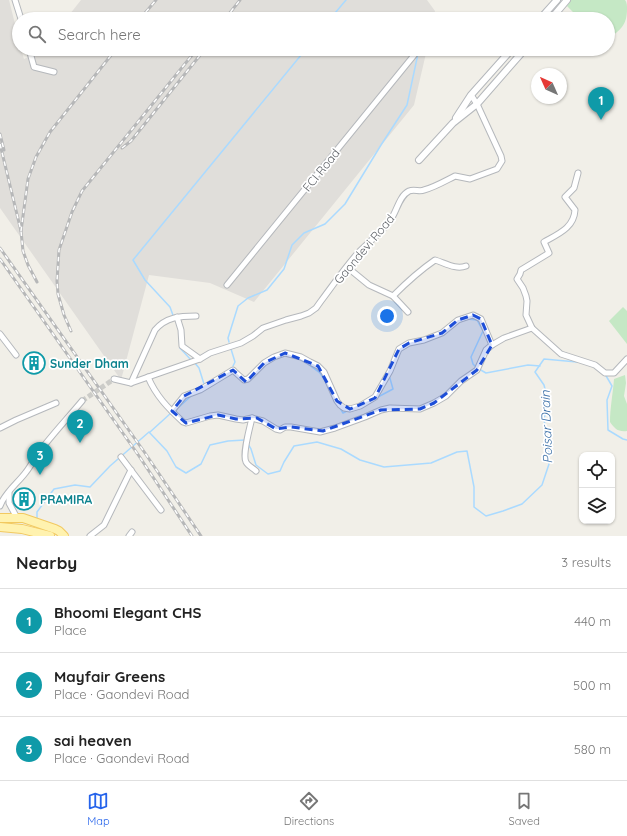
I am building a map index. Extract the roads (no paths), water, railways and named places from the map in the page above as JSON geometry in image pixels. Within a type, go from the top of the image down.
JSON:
[{"type":"main road","points":[[0,518],[20,518],[53,532]]},
{"type":"main road","points":[[0,527],[53,532],[59,530],[64,536]]},
{"type":"street","points":[[15,0],[19,12]]},
{"type":"street","points":[[546,12],[557,0]]},
{"type":"street","points":[[551,6],[556,12],[567,0]]},
{"type":"street","points":[[31,56],[34,67],[54,72]]},
{"type":"street","name":"FCI Road","points":[[227,285],[413,56]]},
{"type":"street","points":[[453,123],[471,95],[506,56]]},
{"type":"street","points":[[419,160],[453,123],[477,104],[519,56]]},
{"type":"street","points":[[471,95],[477,104]]},
{"type":"street","name":"Gaondevi Road","points":[[132,383],[200,359],[210,353],[229,346],[241,343],[253,336],[262,328],[309,313],[322,301],[357,254],[386,226],[393,217],[402,198],[408,192],[411,190],[423,191],[455,176],[470,179],[497,169],[502,161],[501,156],[477,104]]},
{"type":"street","points":[[578,173],[574,188],[565,197],[575,210],[575,215],[570,224],[562,232],[544,242],[550,253],[521,270],[517,279],[526,296],[526,315],[532,328],[561,354],[595,365],[605,373],[614,373],[627,359]]},
{"type":"street","points":[[393,296],[435,260],[461,268],[466,266]]},
{"type":"street","points":[[347,267],[369,284],[393,296],[408,312]]},
{"type":"street","points":[[172,411],[184,396],[200,390],[232,370],[244,380],[248,379],[264,363],[285,353],[301,357],[318,366],[324,372],[337,401],[344,408],[350,409],[375,398],[390,371],[399,350],[409,343],[442,334],[458,320],[473,315],[481,319],[492,345]]},
{"type":"street","points":[[114,379],[132,383],[155,330],[158,327],[174,318],[196,316]]},
{"type":"street","points":[[174,318],[181,330],[182,346],[200,359]]},
{"type":"street","points":[[148,377],[160,398],[183,422],[186,423],[210,416],[218,416],[236,420],[252,418],[263,421],[280,430],[285,427],[291,427],[320,432],[381,410],[390,408],[420,408],[434,403],[446,396],[461,381],[478,368],[486,350],[492,345],[504,338],[532,328]]},
{"type":"street","points":[[0,334],[16,355]]},
{"type":"street","points":[[0,506],[8,492],[26,472],[36,456],[82,401]]},
{"type":"street","points":[[0,428],[56,403]]},
{"type":"street","points":[[252,418],[245,461],[256,471]]},
{"type":"street","points":[[120,457],[161,510]]},
{"type":"street","points":[[90,536],[104,525],[131,470]]},
{"type":"street","points":[[8,492],[10,503],[20,518]]},
{"type":"waterway","points":[[336,12],[346,0]]},
{"type":"waterway","points":[[174,318],[170,307],[145,280],[133,260],[300,56]]},
{"type":"waterway","points":[[229,342],[228,338],[238,306],[248,298],[267,290],[284,269],[292,245],[304,233],[325,224],[345,204],[407,105],[418,56]]},
{"type":"waterway","points":[[467,319],[477,320],[483,331],[471,357],[473,364],[476,367]]},
{"type":"waterway","points":[[180,346],[180,348],[191,360]]},
{"type":"waterway","points":[[231,349],[235,362],[233,366]]},
{"type":"waterway","points":[[301,359],[320,373],[327,384]]},
{"type":"waterway","name":"Poisar Drain","points":[[248,444],[256,465],[268,474],[280,471],[294,446],[317,442],[341,449],[360,460],[384,467],[431,463],[457,452],[467,451],[474,487],[474,507],[486,516],[522,504],[542,485],[549,464],[549,451],[544,419],[548,401],[544,385],[535,372],[544,359],[577,362]]},
{"type":"waterway","points":[[194,362],[199,368],[204,384]]},
{"type":"waterway","points":[[479,369],[486,373],[528,365],[540,366]]},
{"type":"waterway","points":[[605,374],[612,386],[607,400],[608,430],[627,440]]},
{"type":"waterway","points":[[376,398],[393,389],[389,375]]},
{"type":"waterway","points":[[201,387],[208,383]]},
{"type":"waterway","points":[[179,407],[191,396]]},
{"type":"waterway","points":[[340,408],[343,413],[347,411]]},
{"type":"waterway","points":[[150,432],[171,413]]},
{"type":"waterway","name":"Poisar Drain","points":[[37,520],[37,512],[54,489],[75,485],[90,487],[110,466],[149,432],[167,451],[176,467],[186,473],[201,464],[210,445],[228,441],[245,440]]},
{"type":"tunnel","points":[[82,401],[114,379]]},
{"type":"railway","points":[[146,12],[156,0]]},
{"type":"railway","points":[[231,12],[240,0]]},
{"type":"railway","points":[[21,231],[28,179],[36,157],[50,132],[110,56]]},
{"type":"railway","points":[[71,331],[64,315],[58,294],[57,281],[59,250],[72,212],[82,191],[191,56]]},
{"type":"railway","points":[[122,148],[131,141],[199,56]]},
{"type":"railway","points":[[0,134],[4,150]]},
{"type":"railway","points":[[0,144],[21,231],[23,251],[28,265],[37,282]]},
{"type":"railway","points":[[0,248],[145,453],[201,536]]},
{"type":"railway","points":[[0,259],[139,456],[192,536]]},
{"type":"place","name":"Bhoomi Elegant CHS","points":[[601,120]]},
{"type":"place","name":"Sunder Dham","points":[[34,363]]},
{"type":"place","name":"Mayfair Greens","points":[[80,443]]},
{"type":"place","name":"sai heaven","points":[[40,475]]},
{"type":"place","name":"PRAMIRA","points":[[24,499]]}]
